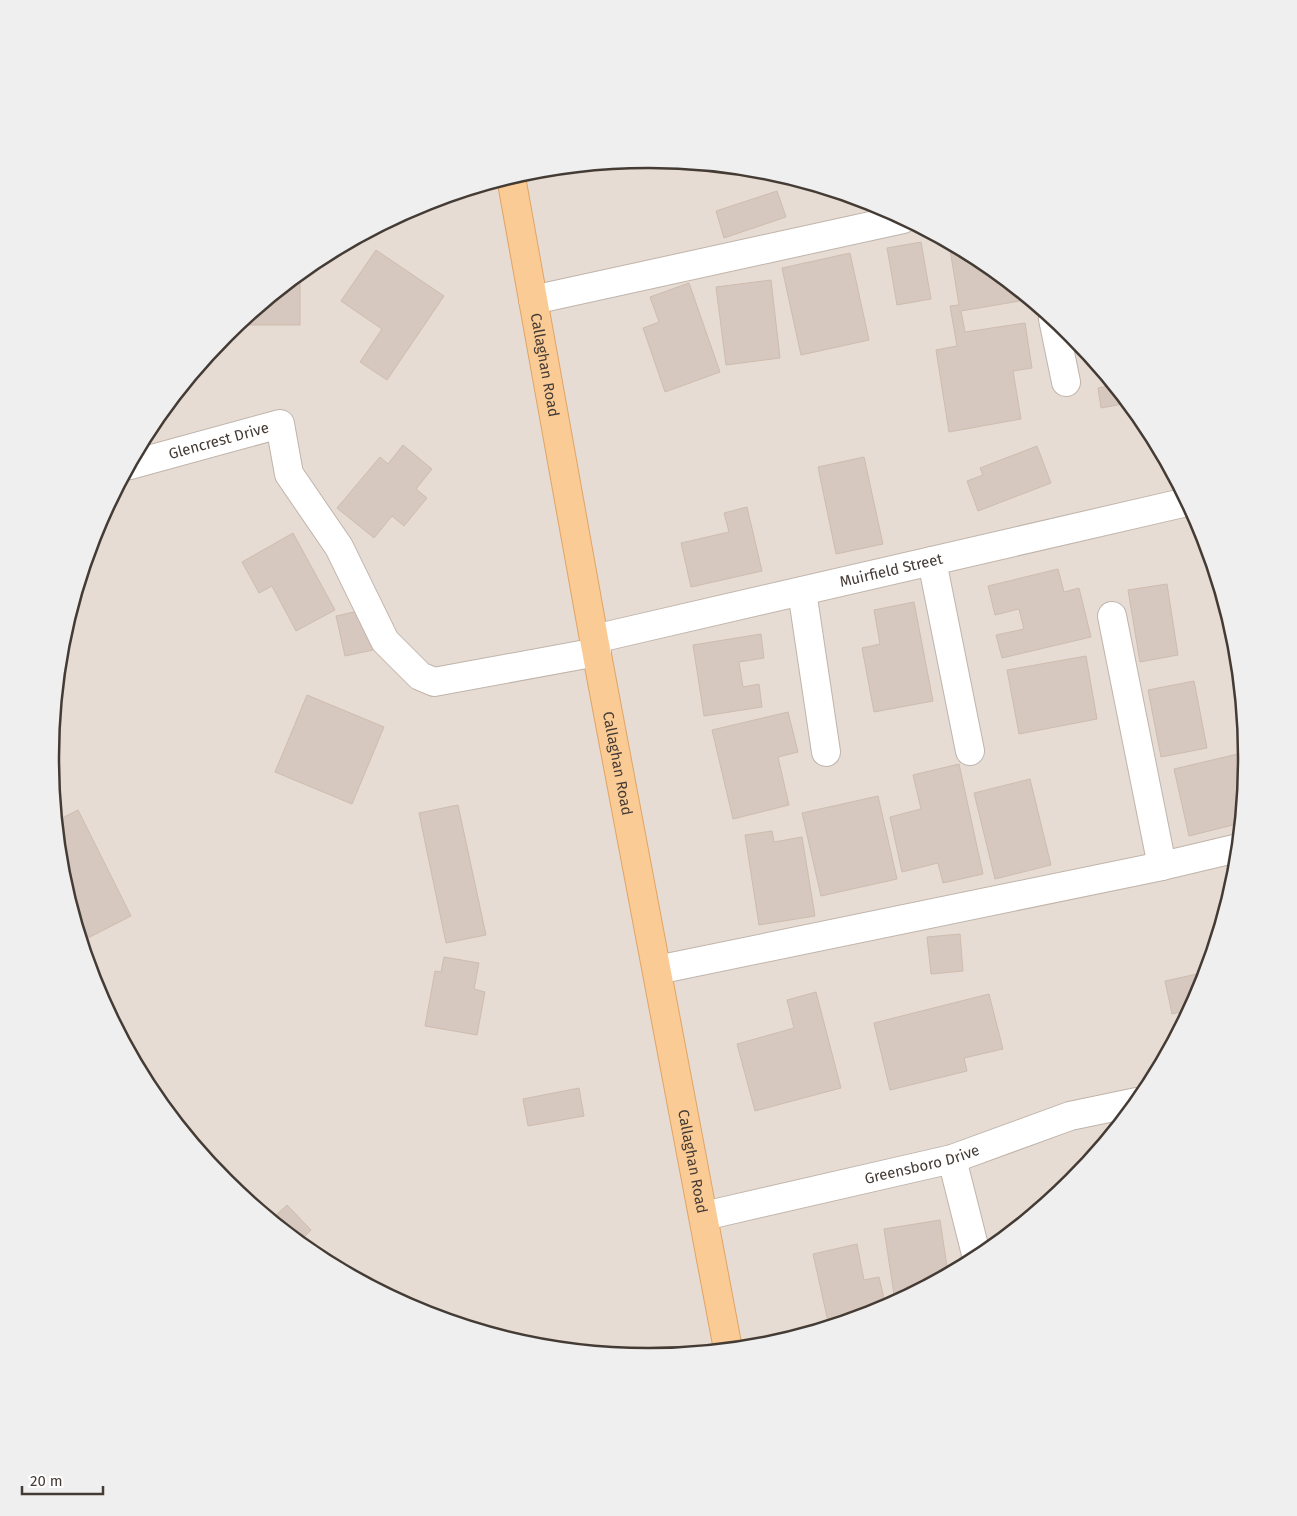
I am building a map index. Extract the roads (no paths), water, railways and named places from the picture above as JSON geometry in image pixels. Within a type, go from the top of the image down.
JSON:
[{"type":"main road","name":"Callaghan Road","points":[[512,184],[596,646],[727,1343]]},
{"type":"street","points":[[533,300],[892,221]]},
{"type":"street","points":[[1056,332],[1066,382]]},
{"type":"street","name":"Muirfield Street","points":[[280,424],[289,474],[339,547],[385,641],[420,676],[434,682],[596,646],[802,591],[1180,504]]},
{"type":"street","name":"Glencrest Drive","points":[[138,463],[280,424]]},
{"type":"street","points":[[932,561],[970,751]]},
{"type":"street","points":[[802,591],[826,752]]},
{"type":"street","points":[[1112,616],[1162,866]]},
{"type":"street","points":[[657,970],[1162,866],[1231,850]]},
{"type":"street","name":"Greensboro Drive","points":[[704,1216],[952,1159],[1070,1116],[1125,1104]]},
{"type":"street","points":[[952,1159],[975,1249]]}]
